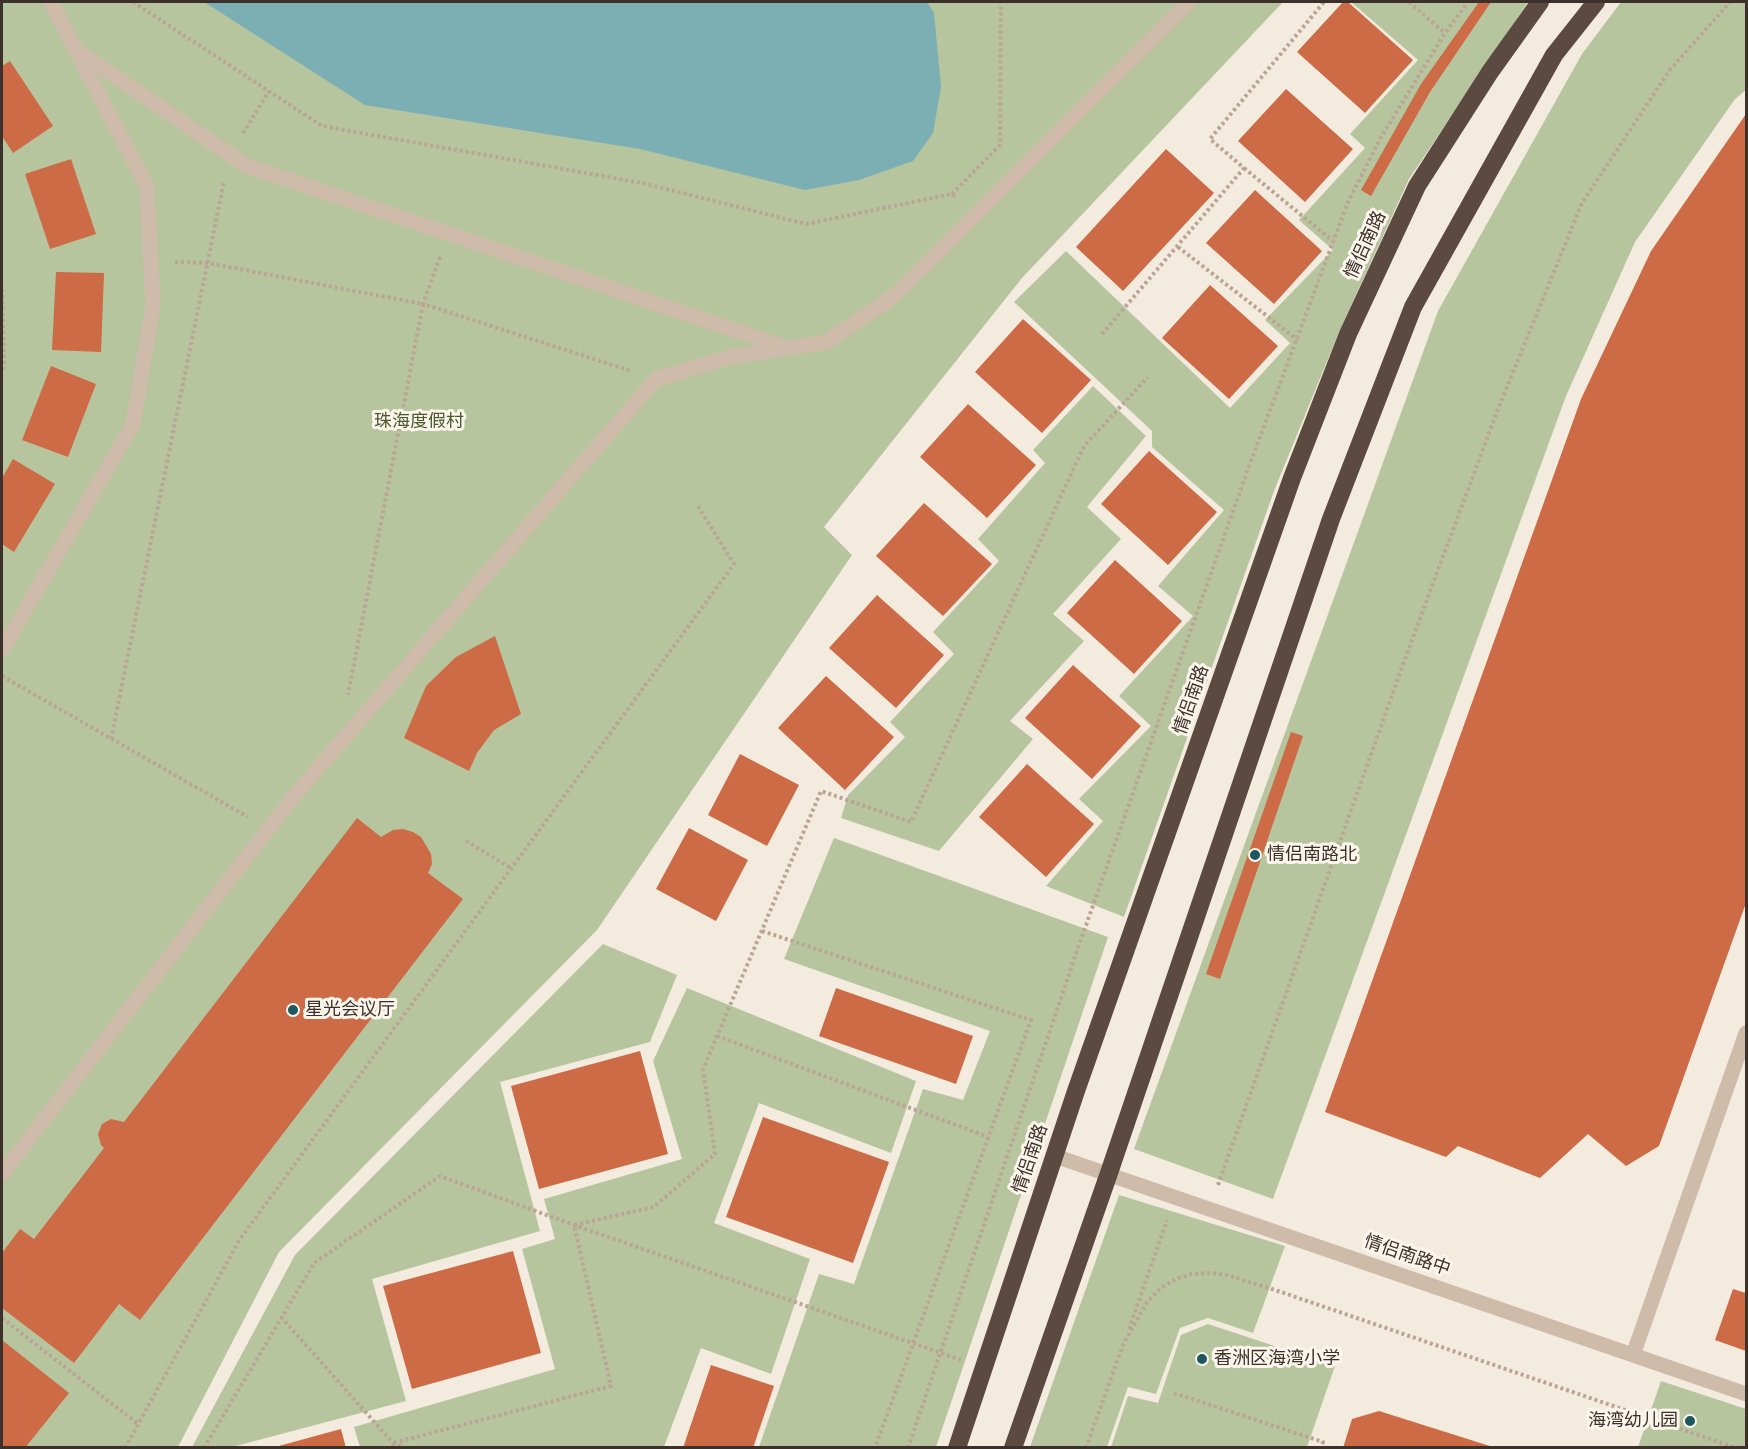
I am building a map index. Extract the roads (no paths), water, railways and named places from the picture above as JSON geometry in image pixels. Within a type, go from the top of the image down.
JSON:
[{"type":"highway","name":"情侣南路","points":[[957,1448],[1055,1156],[1289,486],[1348,334],[1417,186],[1490,72],[1540,2]]},
{"type":"highway","points":[[1013,1448],[1331,519],[1413,307],[1554,55],[1596,2]]},
{"type":"street","points":[[2,650],[133,424],[153,305],[147,187],[51,2]]},
{"type":"street","points":[[2,1174],[293,797],[656,379],[730,357],[827,342],[894,296],[1189,2]]},
{"type":"street","points":[[76,50],[247,166],[788,348]]},
{"type":"street","points":[[1634,1355],[1746,1033]]},
{"type":"street","name":"情侣南路中","points":[[1055,1156],[1746,1394]]},
{"type":"water","points":[[204,2],[927,2],[934,13],[941,87],[933,133],[913,161],[859,180],[805,190],[640,149],[365,105]]},
{"type":"place","name":"情侣南路北","points":[[1255,855]]},
{"type":"place","name":"星光会议厅","points":[[293,1010]]},
{"type":"place","name":"香洲区海湾小学","points":[[1202,1359]]},
{"type":"place","name":"海湾幼儿园","points":[[1690,1421]]},
{"type":"park label","name":"珠海度假村","points":[[419,422]]}]
